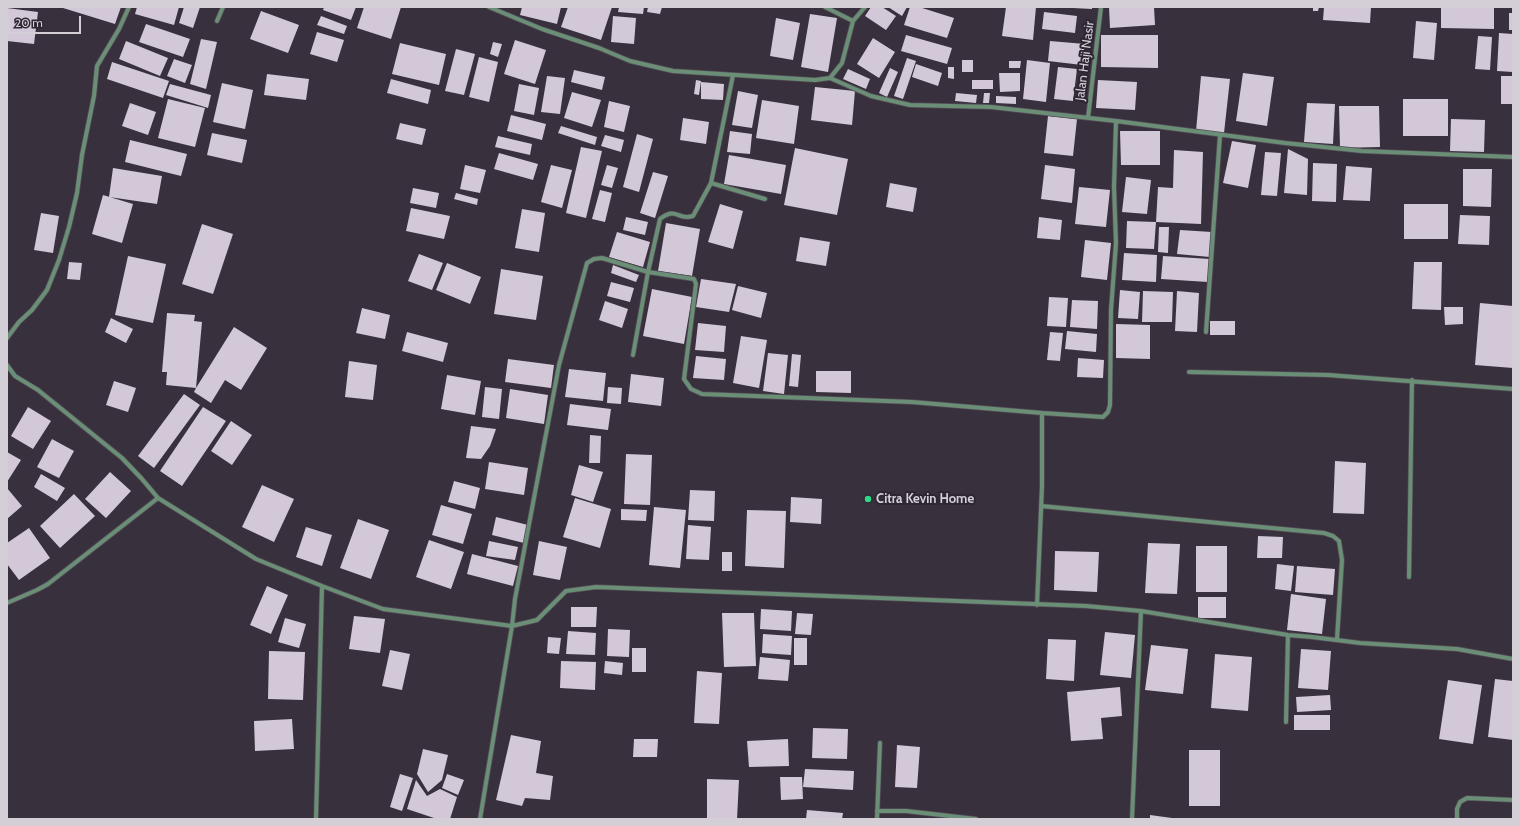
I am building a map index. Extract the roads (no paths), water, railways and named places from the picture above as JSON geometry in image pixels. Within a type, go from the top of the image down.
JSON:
[{"type":"street","points":[[7,338],[32,310],[47,290],[59,260],[69,227],[77,192],[82,155],[94,96],[97,66],[116,34],[129,7]]},
{"type":"street","points":[[217,21],[222,7]]},
{"type":"street","points":[[489,7],[542,29],[599,48],[630,61],[673,71],[815,80],[830,78],[871,96],[910,105],[991,107],[1362,151],[1513,157]]},
{"type":"street","points":[[825,7],[853,21]]},
{"type":"street","points":[[830,78],[842,63],[853,21],[865,7]]},
{"type":"street","name":"Jalan Haji Nasir","points":[[1088,118],[1101,7]]},
{"type":"street","points":[[633,355],[648,272],[660,219],[673,213],[686,218],[693,216],[711,183],[732,75]]},
{"type":"street","points":[[480,819],[512,626],[515,598],[559,365],[587,263],[594,258],[602,258],[648,272],[694,279],[684,379],[691,389],[702,394],[912,402],[1103,417],[1108,412],[1110,405],[1111,310],[1116,243],[1114,187],[1116,121]]},
{"type":"street","points":[[1206,332],[1220,135]]},
{"type":"street","points":[[711,183],[765,199]]},
{"type":"street","points":[[7,365],[15,376],[38,390],[122,458],[158,498],[256,559],[383,609],[512,626],[537,620],[566,591],[596,587],[1086,606],[1141,611],[1288,635],[1337,639],[1360,643],[1457,649],[1513,659]]},
{"type":"street","points":[[1189,372],[1328,375],[1412,380],[1513,389]]},
{"type":"street","points":[[1409,578],[1412,380]]},
{"type":"street","points":[[1037,605],[1041,506],[1042,413]]},
{"type":"street","points":[[7,603],[48,584],[158,498]]},
{"type":"street","points":[[1041,506],[1324,532],[1333,536],[1339,541],[1342,560],[1337,639]]},
{"type":"street","points":[[316,819],[322,586]]},
{"type":"street","points":[[1132,819],[1141,611]]},
{"type":"street","points":[[1286,722],[1288,635]]},
{"type":"street","points":[[877,819],[880,743]]},
{"type":"street","points":[[1457,819],[1457,809],[1460,802],[1467,798],[1513,800]]},
{"type":"street","points":[[878,811],[906,811],[976,819]]},
{"type":"place","name":"Citra Kevin Home","points":[[868,499]]}]
